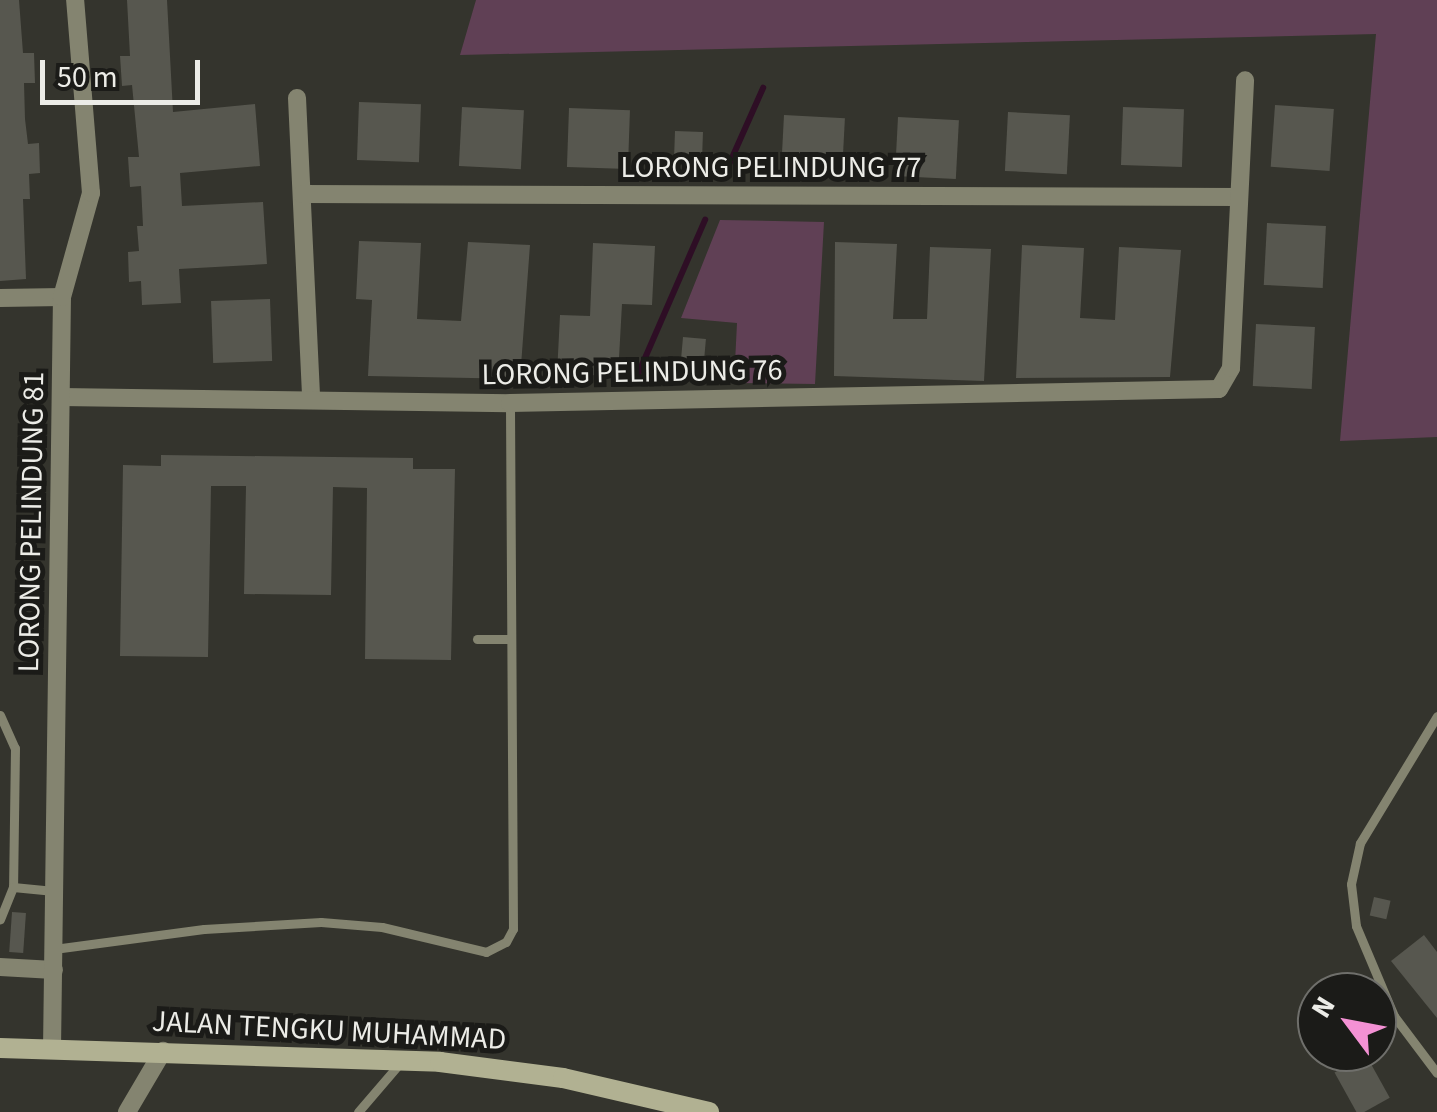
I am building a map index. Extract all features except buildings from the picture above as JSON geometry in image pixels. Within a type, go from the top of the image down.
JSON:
[{"type":"main road","name":"JALAN TENGKU MUHAMMAD","points":[[0,1048],[163,1051],[504,1068],[647,1105],[710,1112]]},
{"type":"street","name":"LORONG PELINDUNG 81","points":[[52,1050],[62,297],[90,193],[75,0]]},
{"type":"street","points":[[1239,197],[1245,80]]},
{"type":"street","points":[[297,98],[311,400]]},
{"type":"street","name":"LORONG PELINDUNG 77","points":[[302,194],[1239,197]]},
{"type":"street","name":"LORONG PELINDUNG 76","points":[[61,396],[510,403],[1203,392],[1218,389],[1231,368],[1239,197]]},
{"type":"street","points":[[0,298],[62,297]]},
{"type":"street","points":[[0,968],[54,970]]},
{"type":"street","points":[[127,1112],[163,1051]]},
{"type":"lane","points":[[54,949],[204,928],[321,922],[497,950],[512,929],[510,403]]},
{"type":"lane","points":[[477,640],[511,640]]},
{"type":"lane","points":[[0,715],[15,748],[12,888],[0,920]]},
{"type":"lane","points":[[1437,716],[1360,843],[1351,895],[1356,926],[1394,1016],[1437,1074]]},
{"type":"lane","points":[[12,888],[54,891]]},
{"type":"lane","points":[[358,1112],[402,1061]]},
{"type":"shaded area","points":[[476,0],[1437,0],[1437,437],[1340,441],[1376,34],[460,55]]},
{"type":"shaded area","points":[[720,220],[824,222],[815,384],[734,383],[737,323],[681,318]]},
{"type":"waterway","points":[[727,169],[763,88]]},
{"type":"waterway","points":[[635,381],[705,220]]}]
